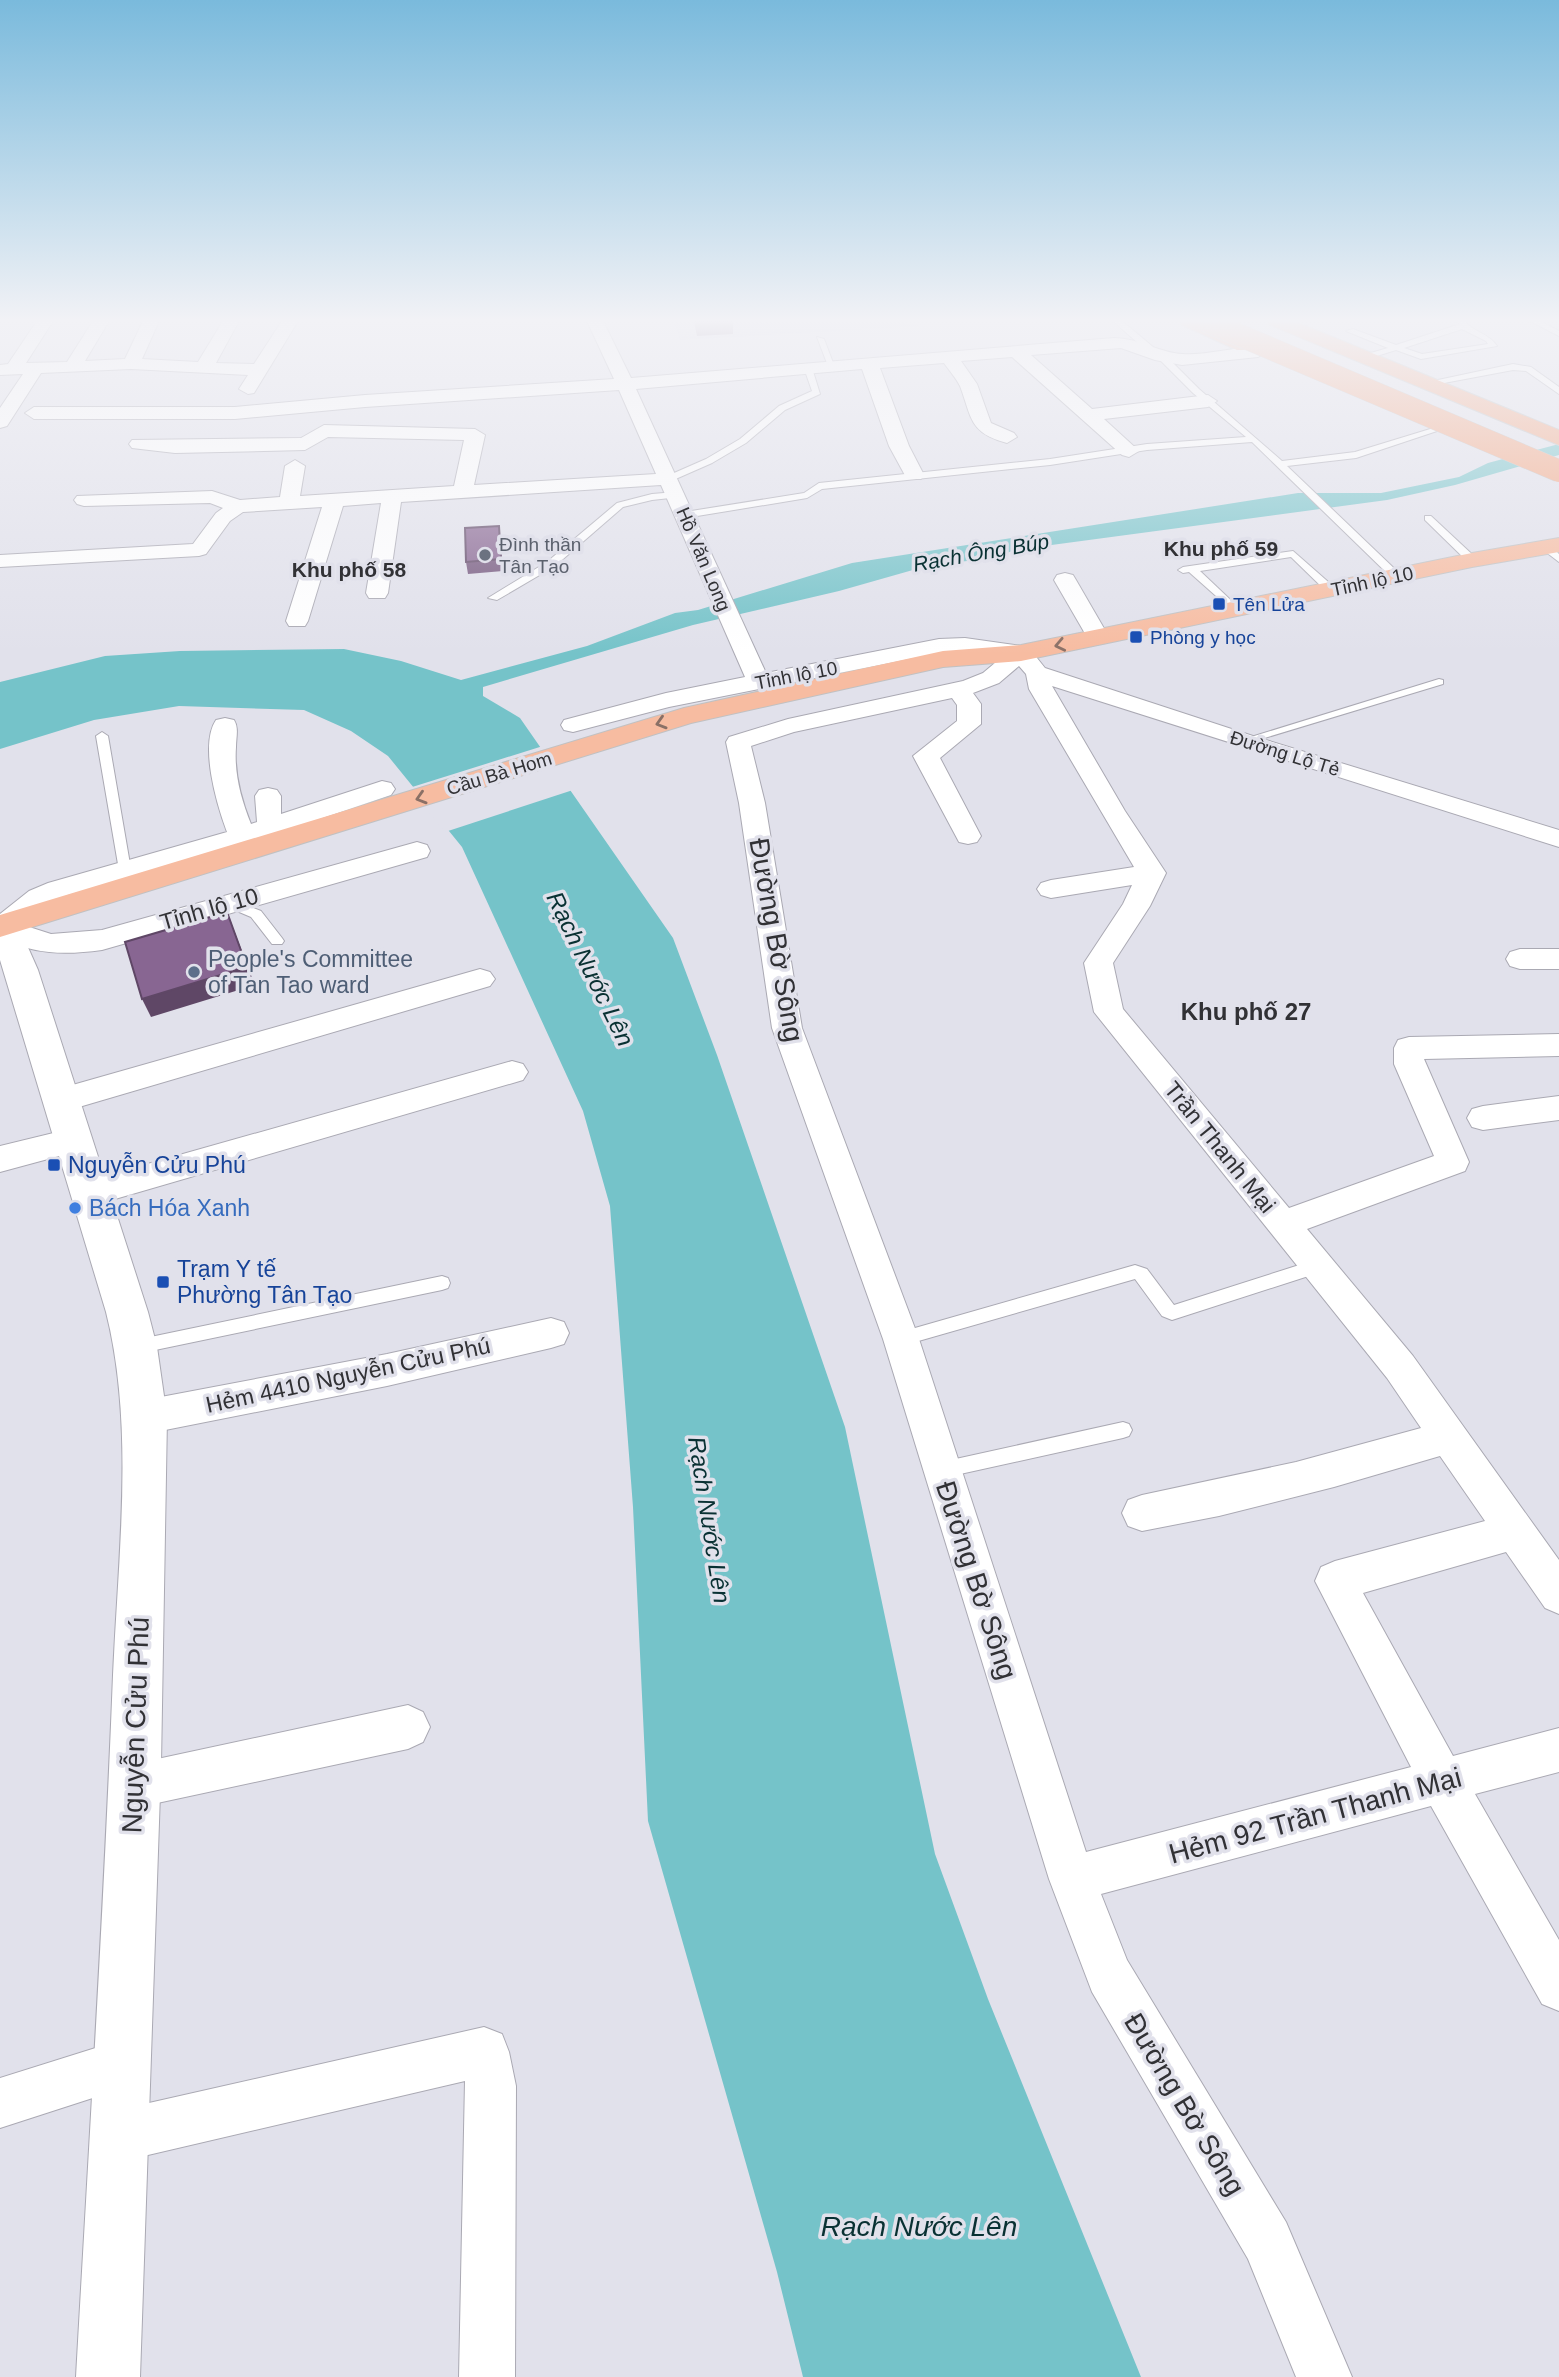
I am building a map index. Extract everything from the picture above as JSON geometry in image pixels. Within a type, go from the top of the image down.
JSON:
[{"type":"highway","points":[[1446,432],[1492,452],[1555,471]]},
{"type":"highway","points":[[1464,432],[1555,471]]},
{"type":"highway","points":[[1468,432],[1555,471]]},
{"type":"highway","points":[[1531,432],[1557,442]]},
{"type":"highway","points":[[1534,432],[1557,442]]},
{"type":"highway","points":[[1537,432],[1557,442]]},
{"type":"main road","name":"Tỉnh lộ 10","points":[[953,675],[1029,663],[1098,637],[1472,560],[1555,550]]},
{"type":"main road","name":"Cầu Bà Hom","points":[[2,926],[70,919],[728,727],[953,675]]},
{"type":"main road","name":"Nguyễn Cửu Phú","points":[[2,926],[21,970],[136,1347],[145,1417],[134,1786],[108,2377]]},
{"type":"street","points":[[225,447],[229,432]]},
{"type":"street","points":[[139,444],[225,447],[305,444],[323,432]]},
{"type":"street","points":[[359,432],[475,435],[463,490]]},
{"type":"street","name":"Hồ Văn Long","points":[[647,432],[719,599],[759,683]]},
{"type":"street","points":[[894,432],[914,475]]},
{"type":"street","points":[[996,432],[1007,437]]},
{"type":"street","points":[[1108,432],[1129,451]]},
{"type":"street","points":[[289,503],[295,466]]},
{"type":"street","points":[[84,500],[212,496],[238,506],[463,490],[672,487]]},
{"type":"street","points":[[377,593],[391,496]]},
{"type":"street","points":[[297,621],[334,500]]},
{"type":"street","points":[[0,561],[199,550],[223,517],[238,506]]},
{"type":"street","points":[[1065,580],[1098,637]]},
{"type":"street","name":"Tỉnh lộ 10","points":[[573,725],[652,703],[939,646],[965,645],[1029,663]]},
{"type":"street","points":[[1029,663],[1041,689],[1112,811],[1152,873],[1051,889]]},
{"type":"street","name":"Đường Lộ Tẻ","points":[[1029,663],[1244,741],[1559,839]]},
{"type":"street","points":[[953,675],[969,704],[969,724],[926,756],[968,836]]},
{"type":"street","name":"Tỉnh lộ 10","points":[[738,742],[953,675]]},
{"type":"street","points":[[225,725],[222,773],[227,798],[242,836]]},
{"type":"street","name":"Đường Bờ Sông","points":[[738,742],[752,803],[787,1028],[901,1339],[1072,1879],[1109,1975],[1267,2241],[1324,2377]]},
{"type":"street","points":[[2,926],[39,897],[242,836],[382,789]]},
{"type":"street","points":[[268,796],[268,814],[272,826]]},
{"type":"street","name":"Tỉnh lộ 10","points":[[2,926],[23,938],[46,944],[70,945],[102,940],[417,851]]},
{"type":"street","name":"Trần Thanh Mại","points":[[1152,873],[1136,906],[1098,963],[1109,1012],[1401,1367],[1447,1437],[1559,1594]]},
{"type":"street","points":[[1520,959],[1559,959]]},
{"type":"street","points":[[0,1159],[68,1120],[480,979]]},
{"type":"street","points":[[1283,1224],[1453,1162],[1409,1064],[1409,1048],[1559,1045]]},
{"type":"street","points":[[90,1193],[512,1072]]},
{"type":"street","points":[[1483,1118],[1559,1108]]},
{"type":"street","name":"Hẻm 4410 Nguyễn Cửu Phú","points":[[145,1417],[387,1370],[551,1334]]},
{"type":"street","points":[[1142,1513],[1199,1502],[1384,1457],[1447,1437]]},
{"type":"street","points":[[1515,1531],[1335,1581],[1442,1781],[1559,1987]]},
{"type":"street","points":[[134,1786],[408,1727]]},
{"type":"street","name":"Hẻm 92 Trần Thanh Mại","points":[[1072,1879],[1559,1750]]},
{"type":"street","points":[[118,2136],[484,2052],[491,2086],[487,2377]]},
{"type":"street","points":[[0,2103],[121,2065]]},
{"type":"lane","points":[[494,598],[551,564],[620,505],[652,497],[672,487],[754,432]]},
{"type":"lane","points":[[1245,432],[1396,576]]},
{"type":"lane","points":[[1280,464],[1356,455],[1425,432]]},
{"type":"lane","points":[[685,516],[807,495],[819,486],[1254,439]]},
{"type":"lane","points":[[1429,518],[1472,560]]},
{"type":"lane","points":[[1234,609],[1187,569],[1223,565],[1252,557],[1293,554],[1330,589]]},
{"type":"lane","points":[[1244,741],[1439,682]]},
{"type":"lane","points":[[102,736],[125,870]]},
{"type":"lane","points":[[230,903],[257,914],[277,941]]},
{"type":"lane","points":[[901,1339],[1135,1272],[1141,1274],[1172,1313],[1318,1266]]},
{"type":"lane","points":[[136,1347],[442,1283]]},
{"type":"lane","points":[[942,1470],[1123,1430]]},
{"type":"water","name":"Rạch Nước Lên","points":[[1559,444],[1559,455],[1455,485],[1387,500],[1015,550],[990,559],[934,564],[839,591],[693,625],[483,687],[483,696],[520,718],[673,938],[717,1055],[845,1427],[935,1854],[988,1999],[1141,2377],[803,2377],[777,2272],[648,1821],[633,1507],[610,1206],[583,1111],[462,847],[388,756],[351,731],[304,710],[179,706],[94,720],[0,749],[0,682],[105,656],[180,651],[344,649],[401,661],[461,680],[587,646],[675,613],[698,610],[852,563],[1298,493],[1381,493],[1459,477],[1488,463]]},
{"type":"pier","points":[[543,746],[573,790],[445,832],[409,788]]},
{"type":"building","name":"Đình thần Tân Tạo","points":[[499,526],[501,559],[466,562],[465,528]]},
{"type":"building","name":"People's Committee of Tan Tao ward","points":[[227,912],[247,967],[142,999],[125,942]]},
{"type":"place","name":"Đình thần Tân Tạo","points":[[485,555]]},
{"type":"place","name":"Tên Lửa","points":[[1219,604]]},
{"type":"place","name":"Phòng y học","points":[[1136,637]]},
{"type":"place","name":"People's Committee of Tan Tao ward","points":[[194,972]]},
{"type":"place","name":"Nguyễn Cửu Phú","points":[[54,1165]]},
{"type":"place","name":"Bách Hóa Xanh","points":[[75,1208]]},
{"type":"place","name":"Trạm Y tế Phường Tân Tạo","points":[[163,1282]]},
{"type":"district","name":"Khu phố 59","points":[[1221,549]]},
{"type":"district","name":"Khu phố 58","points":[[349,570]]},
{"type":"district","name":"Khu phố 27","points":[[1246,1012]]},
{"type":"water label","name":"Rạch Ông Búp","points":[[981,553]]}]
